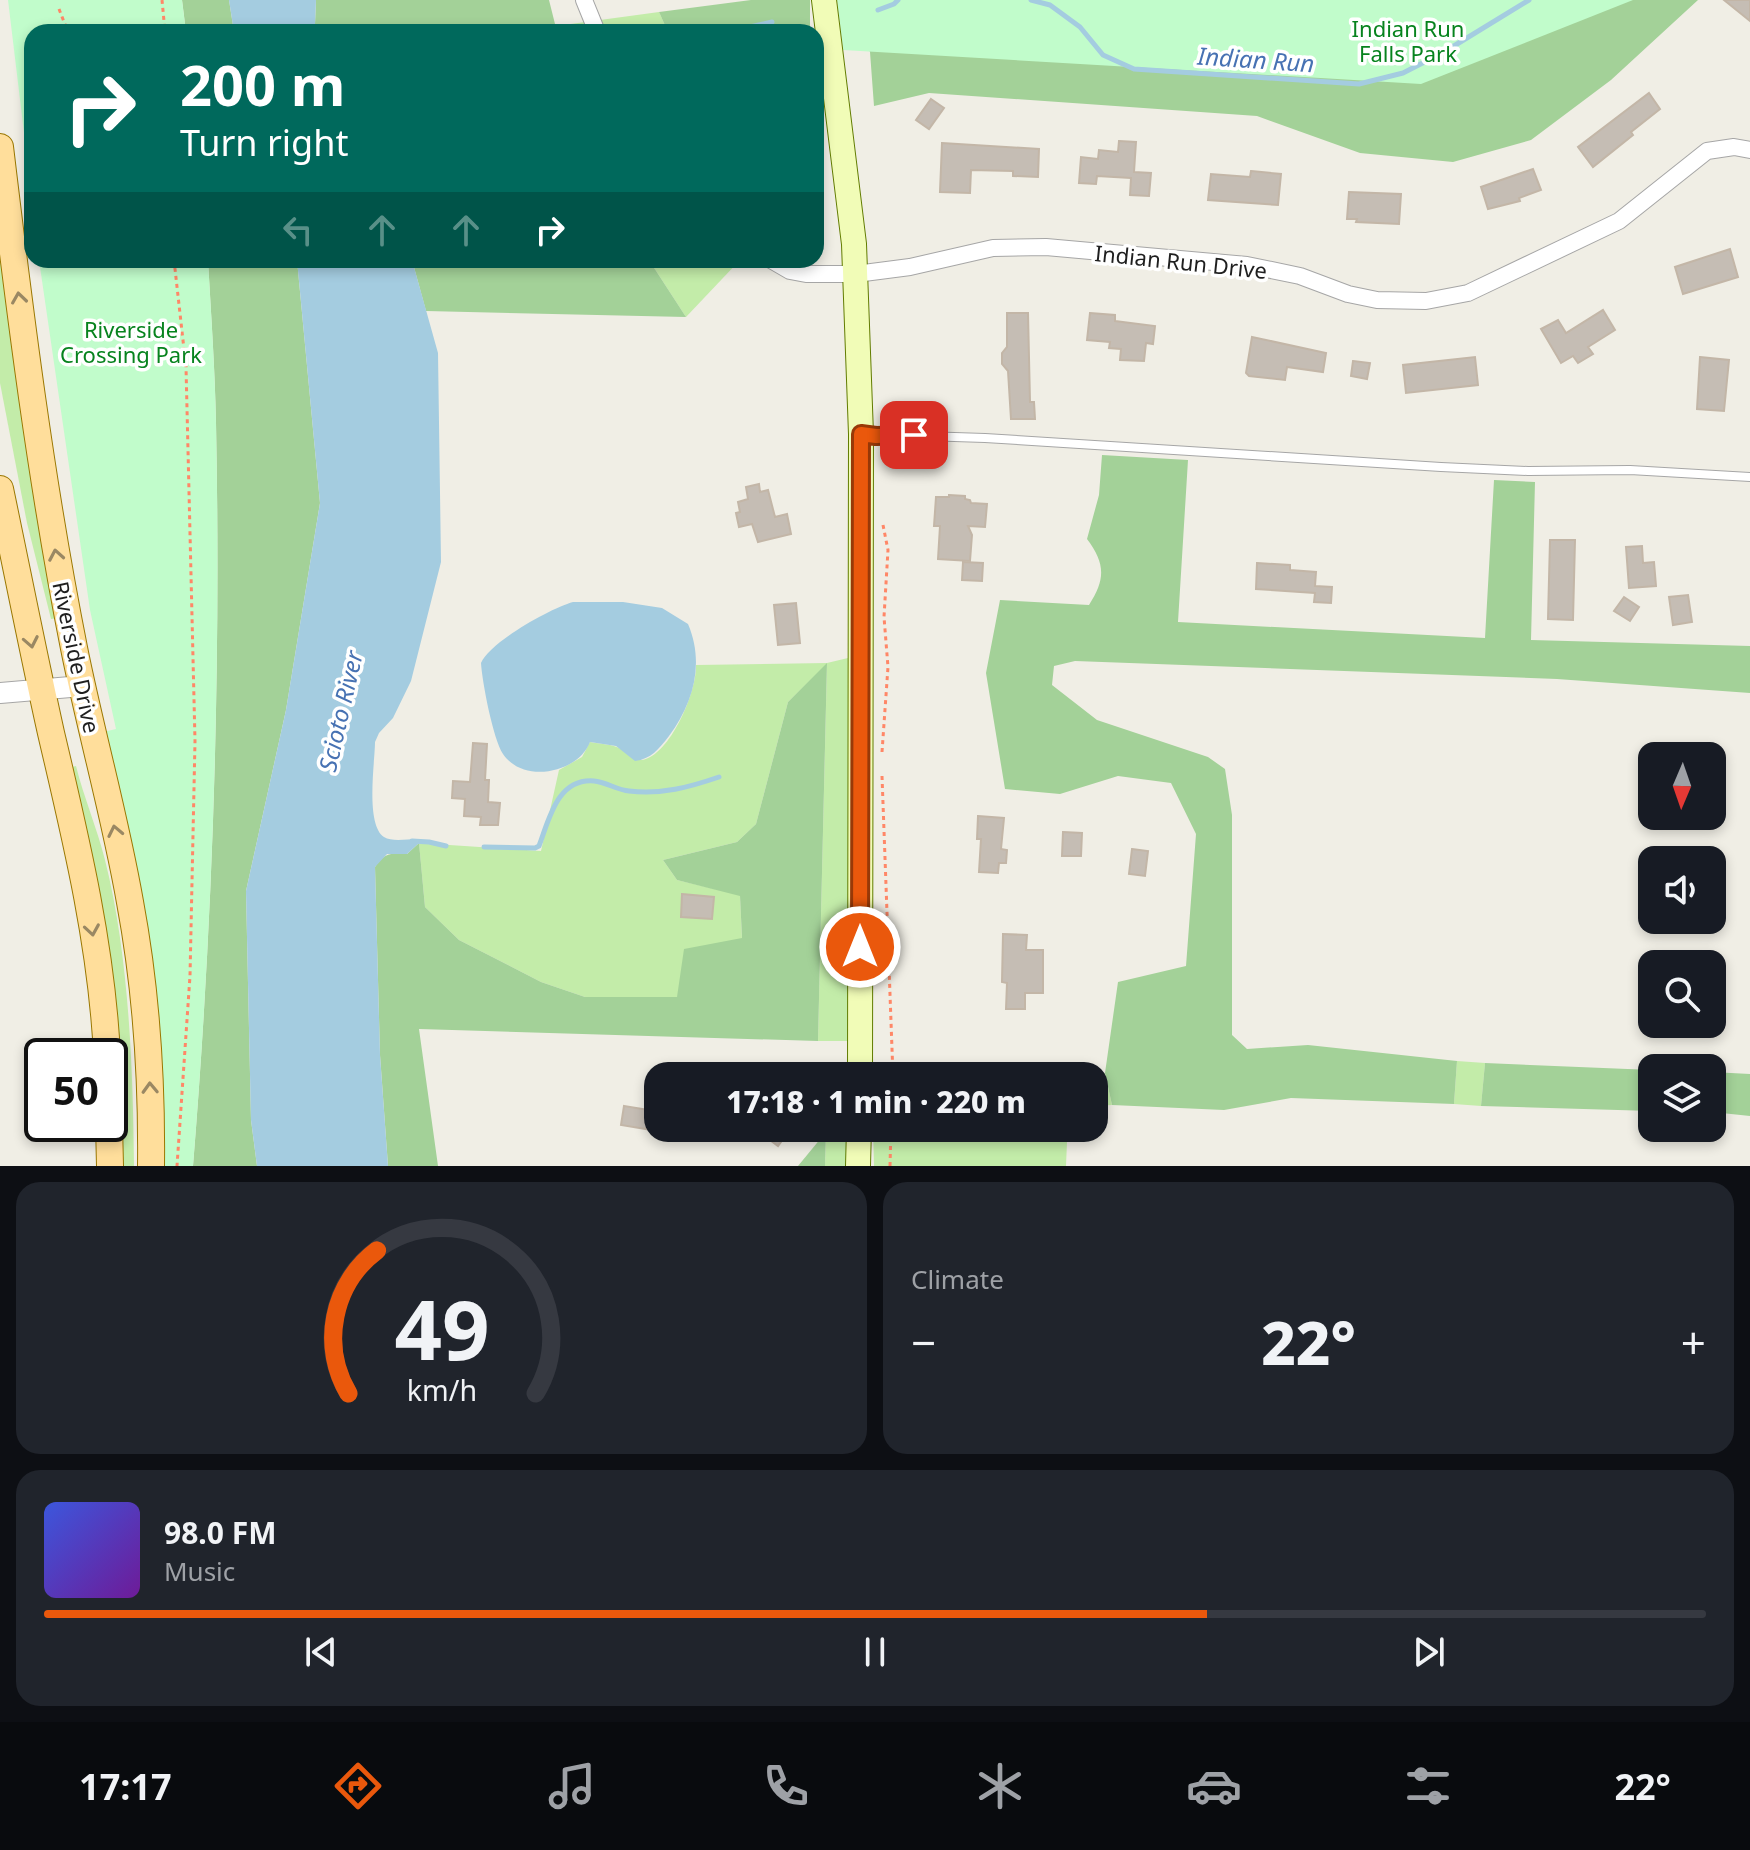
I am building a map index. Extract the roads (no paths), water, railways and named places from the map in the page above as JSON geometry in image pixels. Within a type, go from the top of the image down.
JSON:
[{"type":"main road","points":[[824,0],[856,274],[861,434],[860,1062]]},
{"type":"main road","name":"Riverside Drive","points":[[0,147],[43,477],[82,686],[132,916],[144,999],[151,1166]]},
{"type":"main road","name":"Riverside Drive","points":[[0,489],[83,876],[105,1038]]},
{"type":"main road","points":[[109,1142],[110,1166]]},
{"type":"main road","points":[[858,1166],[859,1142]]},
{"type":"street","points":[[584,0],[594,24]]},
{"type":"street","name":"Indian Run Drive","points":[[785,268],[806,274],[856,274],[910,267],[993,248],[1046,247],[1247,265],[1300,276],[1348,294],[1377,300],[1449,299],[1486,285],[1619,221],[1707,151],[1734,147],[1750,150]]},
{"type":"street","points":[[0,693],[82,686]]},
{"type":"lane","points":[[861,434],[985,438],[1441,467],[1528,471],[1630,470],[1750,477]]},
{"type":"water","points":[[229,0],[316,0],[315,24],[233,24]]},
{"type":"water","name":"Scioto River","points":[[298,268],[414,268],[438,353],[441,562],[411,681],[393,718],[375,742],[373,807],[378,830],[387,839],[416,839],[419,843],[407,854],[387,854],[375,867],[380,1055],[388,1166],[257,1166],[251,1120],[246,891],[286,710],[320,503]]},
{"type":"water","points":[[573,602],[623,602],[662,608],[688,624],[696,654],[690,697],[669,736],[646,758],[635,761],[616,746],[590,742],[575,761],[563,767],[537,772],[524,769],[512,764],[499,747],[481,663],[508,636],[537,618]]},
{"type":"waterway","name":"Indian Run","points":[[878,10],[898,0]]},
{"type":"waterway","name":"Indian Run","points":[[1031,0],[1050,5],[1080,27],[1103,55],[1134,69],[1359,84],[1403,73],[1529,0]]},
{"type":"waterway","name":"Indian Run","points":[[763,24],[772,22]]},
{"type":"waterway","points":[[484,847],[539,846],[556,803],[571,786],[581,782],[594,781],[625,790],[652,792],[686,787],[719,777]]},
{"type":"waterway","points":[[412,841],[446,846]]},
{"type":"park label","name":"Indian Run Falls Park","points":[[1408,40]]},
{"type":"park label","name":"Riverside Crossing Park","points":[[131,342]]}]
